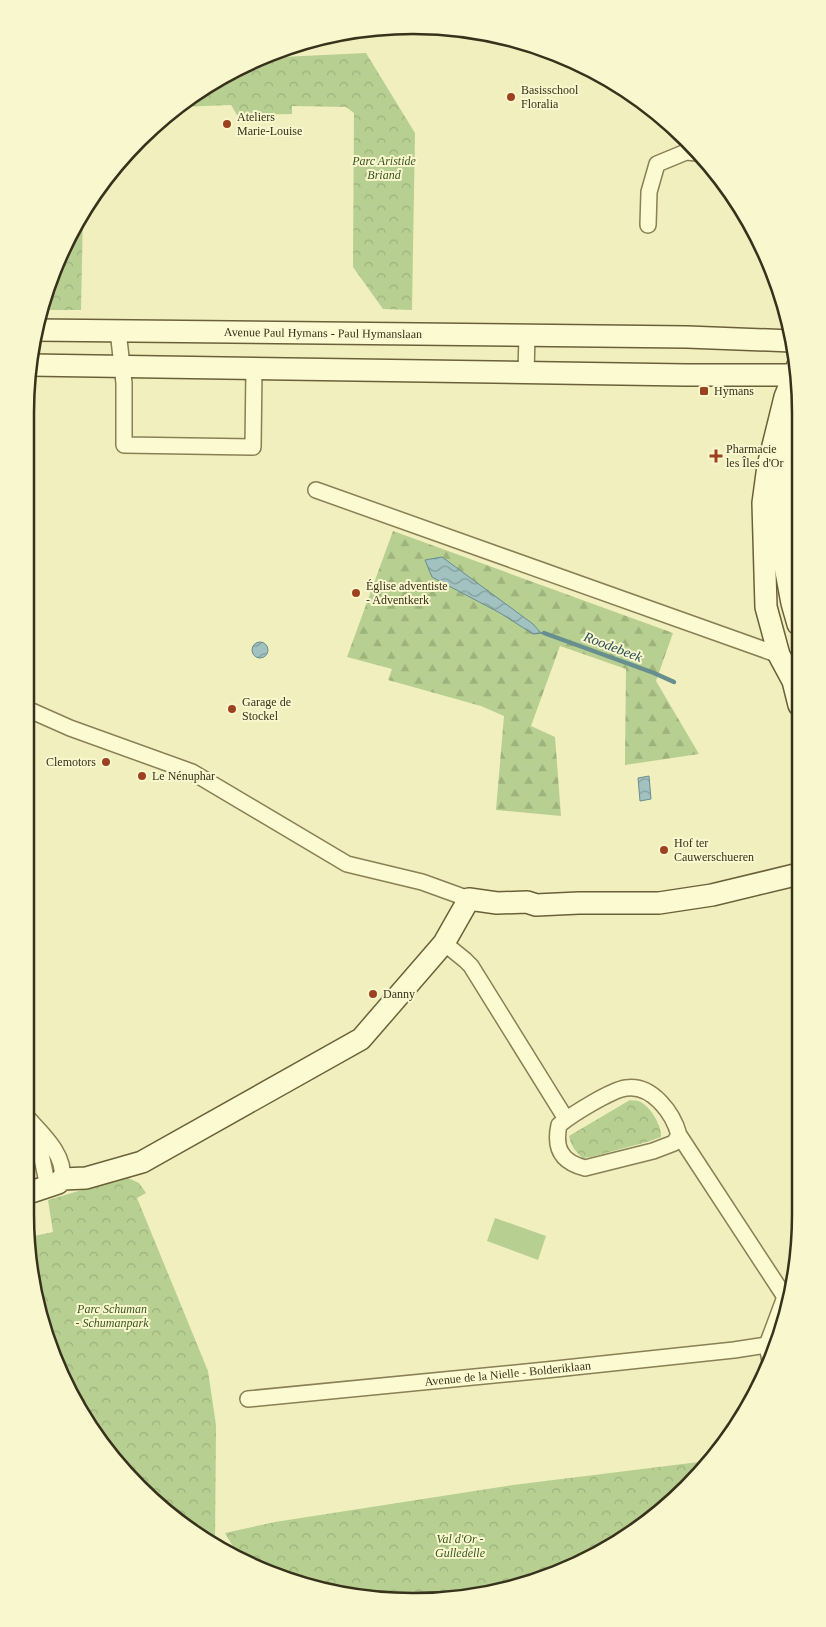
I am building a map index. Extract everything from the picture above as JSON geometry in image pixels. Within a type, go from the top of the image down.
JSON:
[{"type":"street","points":[[648,225],[649,192],[656,164],[687,152]]},
{"type":"street","name":"Avenue Paul Hymans - Paul Hymanslaan","points":[[43,330],[687,337],[785,341]]},
{"type":"street","points":[[118,331],[124,384],[124,445],[253,447],[254,369]]},
{"type":"street","points":[[526,372],[527,336]]},
{"type":"street","points":[[37,365],[526,372],[790,371]]},
{"type":"street","points":[[791,384],[785,397],[768,466],[763,503],[766,607],[779,655],[792,679]]},
{"type":"street","points":[[766,607],[792,603],[785,566],[782,499],[792,450]]},
{"type":"street","points":[[316,490],[779,655]]},
{"type":"street","points":[[34,712],[70,728],[192,772],[348,864],[422,882],[469,899],[497,903],[527,902],[536,905],[659,903],[712,895],[792,876]]},
{"type":"street","points":[[444,943],[469,899]]},
{"type":"street","points":[[34,1191],[55,1183],[86,1178],[142,1162],[362,1038],[444,943],[479,913],[528,910],[536,905]]},
{"type":"street","points":[[444,943],[471,966],[566,1119]]},
{"type":"street","points":[[679,1135],[674,1143],[653,1151],[585,1168],[575,1166],[564,1157],[557,1146],[559,1125],[610,1094],[625,1088],[638,1088],[651,1094],[663,1105],[677,1127],[679,1135],[784,1291]]},
{"type":"street","points":[[34,1125],[57,1154],[62,1167],[55,1183]]},
{"type":"street","points":[[34,1139],[55,1183]]},
{"type":"street","points":[[767,1345],[774,1328]]},
{"type":"street","name":"Avenue de la Nielle - Bolderiklaan","points":[[248,1399],[546,1370],[767,1345]]},
{"type":"green space","name":"Parc Aristide Briand","points":[[366,53],[415,133],[412,310],[383,309],[353,267],[354,113],[346,107],[292,106],[292,114],[237,115],[231,105],[190,107],[245,73],[284,57]]},
{"type":"green space","points":[[83,227],[81,310],[48,310],[63,268]]},
{"type":"green space","points":[[393,531],[673,633],[656,681],[699,754],[625,765],[626,669],[560,646],[531,726],[555,737],[561,816],[496,810],[504,716],[481,706],[388,680],[392,669],[347,657]]},
{"type":"green space","points":[[630,1100],[637,1101],[646,1106],[657,1121],[661,1137],[591,1157],[583,1158],[580,1156],[569,1136]]},
{"type":"green space","name":"Parc Schuman - Schumanpark","points":[[126,1177],[139,1183],[146,1193],[137,1198],[208,1371],[216,1425],[215,1537],[182,1515],[128,1464],[98,1425],[73,1382],[54,1336],[41,1288],[37,1264],[35,1236],[53,1232],[48,1200]]},
{"type":"green space","points":[[495,1218],[546,1236],[538,1260],[487,1241]]},
{"type":"green space","name":"Val d'Or - Gulledelle","points":[[700,1462],[681,1482],[644,1515],[581,1554],[535,1573],[487,1586],[463,1590],[413,1593],[363,1590],[339,1586],[291,1573],[245,1554],[234,1548],[225,1533],[275,1522],[513,1485]]},
{"type":"water","points":[[442,557],[533,624],[541,633],[544,633],[533,634],[500,613],[432,577],[425,560]]},
{"type":"water","points":[[257,642],[263,642],[268,647],[266,656],[257,658],[252,653],[252,647]]},
{"type":"water","points":[[649,776],[651,799],[640,801],[638,778]]},
{"type":"waterway","name":"Roodebeek","points":[[544,633],[674,682]]},
{"type":"place","name":"Basisschool Floralia","points":[[511,97]]},
{"type":"place","name":"Ateliers Marie-Louise","points":[[227,124]]},
{"type":"place","name":"Hymans","points":[[704,391]]},
{"type":"place","name":"Pharmacie les Îles d'Or","points":[[716,456]]},
{"type":"place","name":"Église adventiste - Adventkerk","points":[[356,593]]},
{"type":"place","name":"Garage de Stockel","points":[[232,709]]},
{"type":"place","name":"Clemotors","points":[[106,762]]},
{"type":"place","name":"Le Nénuphar","points":[[142,776]]},
{"type":"place","name":"Hof ter Cauwerschueren","points":[[664,850]]},
{"type":"place","name":"Danny","points":[[373,994]]}]
